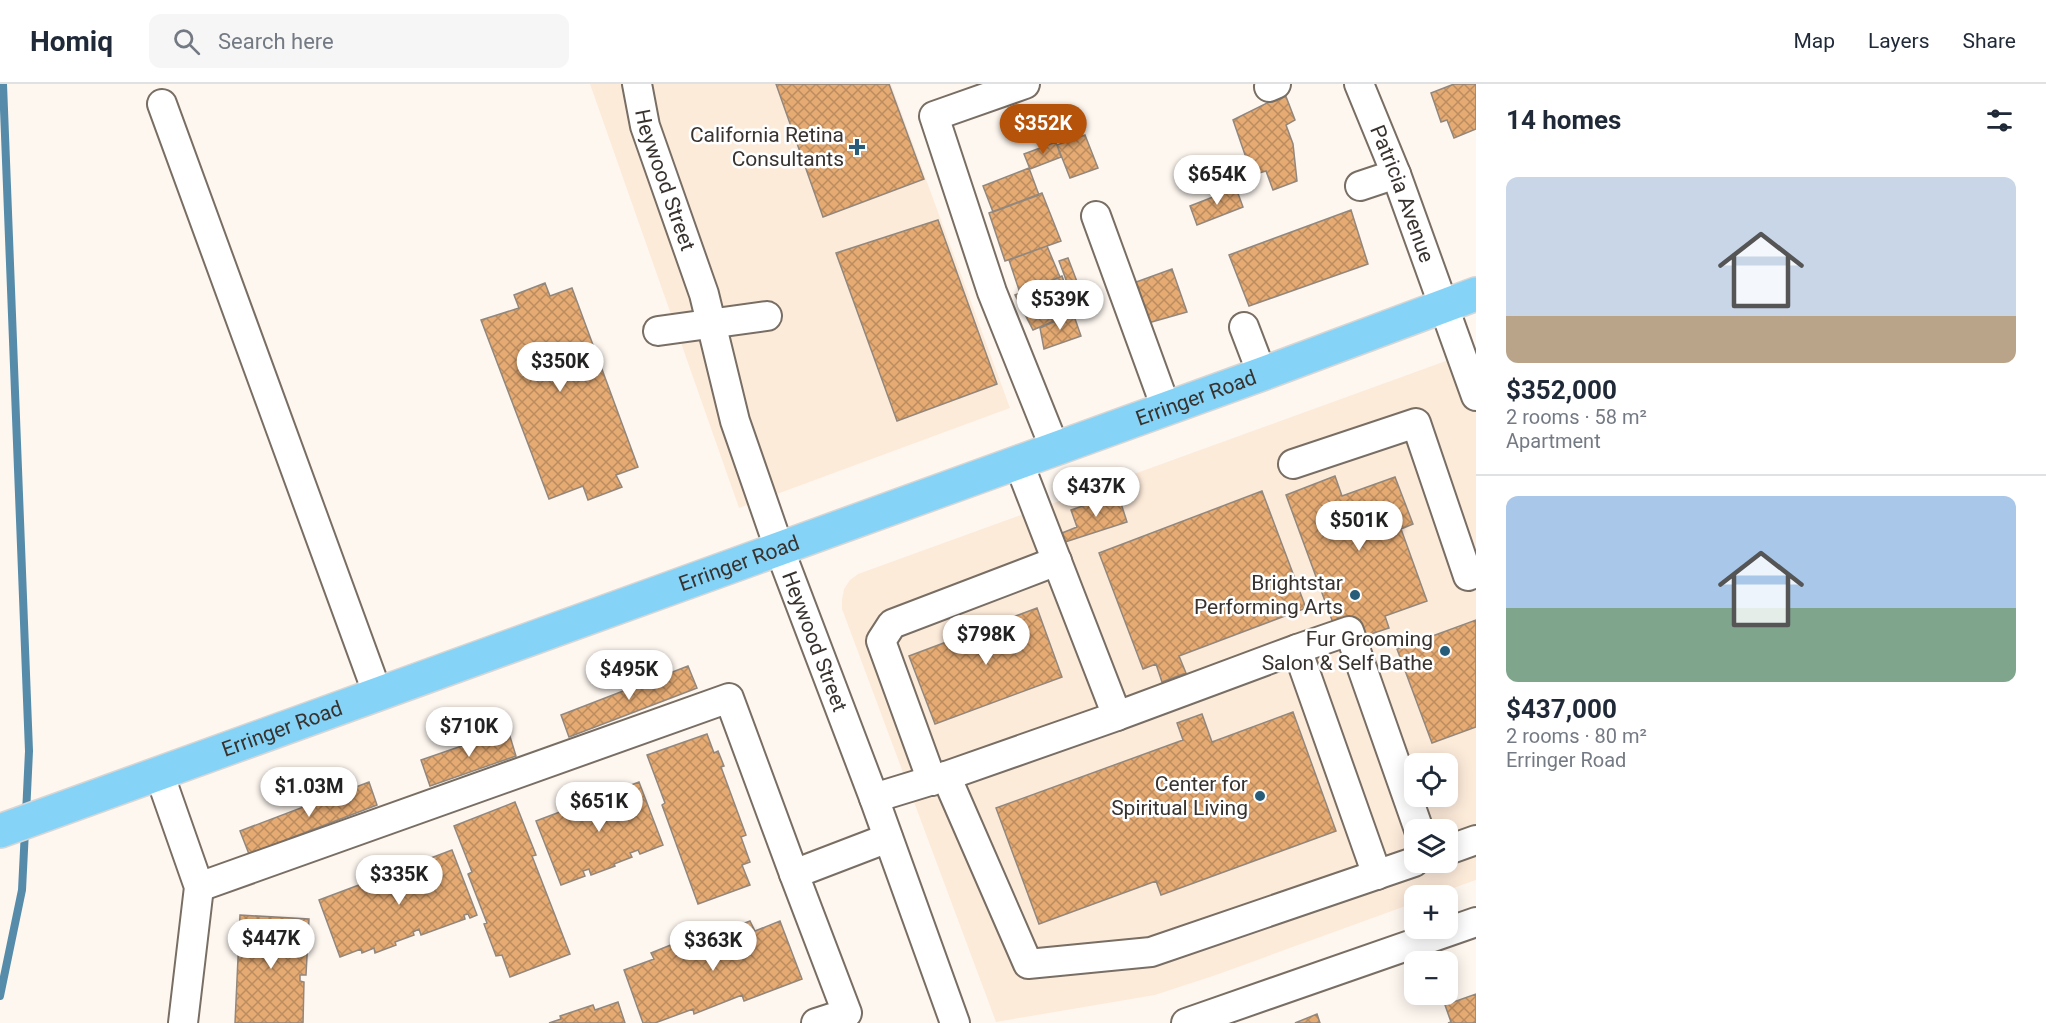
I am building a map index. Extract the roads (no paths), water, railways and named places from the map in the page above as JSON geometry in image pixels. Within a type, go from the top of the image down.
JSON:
[{"type":"main road","name":"Erringer Road","points":[[0,831],[1262,374],[1476,294]]},
{"type":"street","name":"Heywood Street","points":[[637,84],[645,126],[704,294],[735,421],[779,548],[955,1023]]},
{"type":"street","points":[[1025,84],[934,116],[992,292],[1055,449]]},
{"type":"street","name":"Patricia Avenue","points":[[1359,84],[1396,174],[1476,396]]},
{"type":"street","points":[[162,104],[378,695]]},
{"type":"street","points":[[1360,186],[1396,174]]},
{"type":"street","points":[[1096,216],[1166,408]]},
{"type":"street","points":[[658,331],[767,316]]},
{"type":"street","points":[[1244,327],[1262,374]]},
{"type":"street","points":[[1293,465],[1416,423],[1468,576],[1476,573]]},
{"type":"street","points":[[1018,461],[1117,716]]},
{"type":"street","points":[[1057,561],[892,624],[881,641],[939,778],[1028,963],[1151,952],[1404,866]]},
{"type":"street","points":[[873,798],[939,778],[1117,716],[1349,631],[1415,819]]},
{"type":"street","points":[[1297,649],[1377,875]]},
{"type":"street","points":[[199,887],[729,698],[847,1013],[816,1023]]},
{"type":"street","points":[[159,773],[199,887],[183,1023]]},
{"type":"street","points":[[794,874],[888,838]]},
{"type":"street","points":[[1458,846],[1476,840]]},
{"type":"street","points":[[1186,1023],[1476,922]]},
{"type":"waterway","points":[[3,84],[29,751],[26,814]]},
{"type":"waterway","points":[[0,996],[22,890],[25,830]]},
{"type":"place","name":"California Retina Consultants","points":[[857,147]]},
{"type":"place","name":"Brightstar Performing Arts","points":[[1355,595]]},
{"type":"place","name":"Fur Grooming Salon & Self Bathe","points":[[1445,651]]},
{"type":"place","name":"Center for Spiritual Living","points":[[1260,796]]}]
